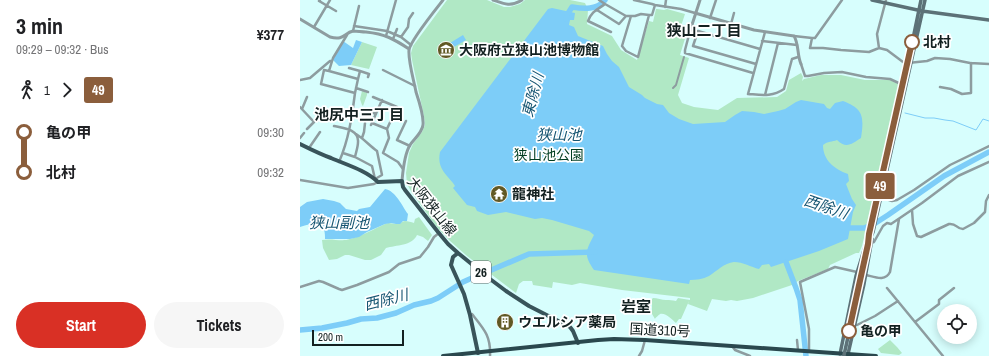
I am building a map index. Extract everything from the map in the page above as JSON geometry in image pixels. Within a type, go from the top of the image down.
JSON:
[{"type":"highway","name":"国道310号","points":[[442,356],[490,354],[614,339],[876,356]]},
{"type":"main road","points":[[872,0],[920,11],[989,20]]},
{"type":"main road","points":[[877,206],[883,185],[920,11],[921,0]]},
{"type":"main road","points":[[920,11],[925,0]]},
{"type":"main road","points":[[844,355],[858,272],[871,233],[909,63]]},
{"type":"main road","points":[[300,144],[339,162],[354,167],[377,180]]},
{"type":"main road","name":"大阪狭山線","points":[[377,180],[402,181],[404,187],[448,244],[506,291],[529,306],[570,327],[573,330],[578,343]]},
{"type":"main road","points":[[844,355],[854,325],[866,274],[871,233]]},
{"type":"main road","points":[[844,355],[870,243]]},
{"type":"main road","name":"大阪狭山線","points":[[458,253],[453,257],[451,265],[470,315],[478,354]]},
{"type":"street","points":[[320,0],[319,1],[326,6],[336,11]]},
{"type":"street","points":[[314,27],[330,0]]},
{"type":"street","points":[[386,36],[396,0]]},
{"type":"street","points":[[402,181],[406,157],[410,146],[420,132],[423,123],[409,57],[409,49],[443,0]]},
{"type":"street","points":[[492,0],[508,5],[522,0]]},
{"type":"street","points":[[634,0],[653,3],[664,7],[681,9],[731,24],[765,32],[812,38],[815,38],[842,0]]},
{"type":"street","points":[[665,7],[666,0]]},
{"type":"street","points":[[700,0],[685,53],[753,73]]},
{"type":"street","points":[[710,18],[716,0]]},
{"type":"street","points":[[610,32],[588,21],[596,9],[600,8],[602,2],[626,16],[641,14],[649,15]]},
{"type":"street","points":[[879,48],[877,34],[885,2]]},
{"type":"street","points":[[631,16],[622,46],[626,51],[638,57],[649,15],[652,15],[653,3]]},
{"type":"street","points":[[353,31],[359,6]]},
{"type":"street","points":[[596,9],[619,24],[626,16]]},
{"type":"street","points":[[401,37],[408,27],[409,19],[413,13]]},
{"type":"street","points":[[731,24],[734,13]]},
{"type":"street","points":[[300,19],[327,36],[334,38],[342,37],[353,31],[370,32],[393,39],[409,49]]},
{"type":"street","points":[[354,26],[387,31],[401,37],[411,45]]},
{"type":"street","points":[[393,39],[397,29]]},
{"type":"street","points":[[756,64],[693,46],[698,31],[760,49]]},
{"type":"street","points":[[765,32],[748,94],[772,95],[780,92],[784,89],[792,59],[798,57]]},
{"type":"street","points":[[329,71],[333,58],[348,34]]},
{"type":"street","points":[[794,36],[796,39],[798,57],[805,76],[842,72],[866,77],[890,79],[903,85]]},
{"type":"street","points":[[812,38],[810,48],[869,52],[879,48],[887,50],[903,62],[909,63],[927,61],[935,58],[950,59],[972,64],[989,64]]},
{"type":"street","points":[[762,41],[797,45]]},
{"type":"street","points":[[765,95],[778,42]]},
{"type":"street","points":[[673,88],[676,85],[684,57]]},
{"type":"street","points":[[300,80],[310,78],[330,61],[332,61]]},
{"type":"street","points":[[940,87],[962,94],[971,93],[970,72],[972,64]]},
{"type":"street","points":[[349,68],[369,74],[368,77]]},
{"type":"street","points":[[355,93],[321,84],[324,70],[358,79]]},
{"type":"street","points":[[383,70],[415,86]]},
{"type":"street","points":[[339,162],[350,130],[355,93],[360,71]]},
{"type":"street","points":[[356,88],[368,92]]},
{"type":"street","points":[[307,97],[301,108],[314,122],[307,129]]},
{"type":"street","points":[[373,97],[397,107],[387,129],[389,138],[383,153],[398,162],[404,170]]},
{"type":"street","points":[[382,100],[371,124],[387,129]]},
{"type":"street","points":[[365,109],[376,114]]},
{"type":"street","points":[[406,121],[397,140],[410,146]]},
{"type":"street","points":[[362,138],[365,123]]},
{"type":"street","points":[[300,180],[348,188],[374,184],[382,175],[377,151],[350,130],[334,126]]},
{"type":"street","points":[[309,148],[320,132]]},
{"type":"street","points":[[300,138],[304,133]]},
{"type":"street","points":[[355,157],[359,140],[356,134]]},
{"type":"street","points":[[883,185],[887,186],[886,194],[889,200],[897,200],[950,165],[989,146]]},
{"type":"street","points":[[343,153],[355,157],[372,166],[377,180]]},
{"type":"street","points":[[870,243],[874,242],[886,223],[891,224],[899,219],[958,176],[989,162]]},
{"type":"street","points":[[912,210],[912,224],[917,236],[920,237],[953,223],[958,228],[963,230],[974,223],[985,212],[986,201],[989,195]]},
{"type":"street","points":[[866,274],[881,278],[885,278],[889,275],[899,219]]},
{"type":"street","points":[[300,287],[319,281],[339,290],[357,285],[389,272],[399,264],[420,257],[434,237],[439,233]]},
{"type":"street","points":[[809,352],[809,329],[800,282],[835,267],[858,272]]},
{"type":"street","points":[[887,288],[943,356]]},
{"type":"street","points":[[915,322],[939,304],[939,300],[954,288]]},
{"type":"street","points":[[854,325],[875,316],[898,301]]},
{"type":"street","points":[[470,315],[472,314],[486,332],[489,338],[490,354]]},
{"type":"street","points":[[639,356],[645,340]]},
{"type":"street","points":[[797,340],[798,351]]},
{"type":"street","points":[[732,346],[735,350],[750,356]]},
{"type":"green space","name":"狭山池公園","points":[[447,0],[487,0],[504,7],[520,4],[525,0],[570,0],[585,3],[588,10],[587,24],[612,36],[621,50],[637,60],[649,21],[653,22],[656,9],[667,9],[685,14],[680,29],[687,32],[680,55],[689,58],[678,95],[682,103],[694,107],[718,110],[737,98],[777,97],[786,91],[789,80],[801,73],[803,77],[802,81],[804,79],[821,75],[841,75],[865,80],[890,80],[900,85],[862,246],[859,253],[830,265],[828,269],[798,281],[792,285],[753,298],[737,301],[712,299],[707,311],[688,304],[689,301],[681,319],[679,319],[676,323],[664,314],[660,314],[655,319],[652,314],[652,299],[655,298],[676,301],[678,298],[690,300],[690,298],[622,290],[580,283],[572,285],[553,282],[552,288],[533,285],[532,281],[523,281],[519,284],[516,293],[467,256],[449,240],[436,226],[407,184],[406,173],[409,153],[425,125],[411,53],[413,46]]},
{"type":"green space","points":[[362,42],[377,47],[369,69],[351,65]]},
{"type":"green space","points":[[362,91],[367,93],[363,106],[360,99]]},
{"type":"green space","points":[[419,217],[432,235],[428,241],[417,235],[415,239],[408,243],[386,248],[381,255],[371,260],[345,255],[337,259],[329,260],[323,248],[322,240],[347,240],[386,223],[398,224],[403,221],[408,221],[414,223],[415,219]]},
{"type":"green space","points":[[890,340],[902,353],[899,355],[881,353],[878,349]]},
{"type":"water","name":"狭山池","points":[[552,8],[575,13],[574,20],[570,20],[569,25],[574,27],[578,36],[603,46],[612,61],[619,67],[629,87],[645,98],[657,104],[663,105],[669,113],[679,119],[693,124],[725,122],[742,111],[764,114],[778,111],[785,109],[801,100],[824,104],[830,109],[835,103],[843,101],[855,107],[859,111],[862,119],[861,138],[849,145],[840,143],[837,140],[823,145],[825,155],[830,163],[834,167],[848,174],[849,181],[846,184],[856,205],[853,212],[848,239],[819,251],[771,267],[769,264],[762,265],[759,269],[741,263],[730,263],[707,277],[690,280],[689,284],[594,270],[587,256],[588,249],[594,235],[589,231],[552,220],[542,218],[535,219],[506,212],[488,215],[477,211],[475,207],[467,205],[453,188],[455,186],[440,166],[440,152],[548,9]]},
{"type":"water","points":[[463,35],[466,40],[440,55],[437,51]]},
{"type":"water","points":[[356,40],[362,42],[351,65],[339,66],[333,60],[343,41],[353,48]]},
{"type":"water","name":"狭山副池","points":[[385,189],[389,190],[398,199],[408,214],[407,221],[403,221],[400,224],[385,224],[359,237],[350,239],[325,239],[324,230],[320,225],[316,224],[300,227],[300,207],[307,202],[323,199],[340,203],[346,209],[357,211],[359,209],[370,207]]},
{"type":"waterway","name":"東除川","points":[[566,19],[572,7],[594,7],[598,6],[605,0]]},
{"type":"waterway","points":[[905,113],[925,118],[953,121],[976,130],[983,119],[989,121]]},
{"type":"waterway","name":"西除川","points":[[843,227],[864,228],[874,224],[944,176],[989,152]]},
{"type":"waterway","name":"西除川","points":[[489,271],[529,254],[595,252]]},
{"type":"waterway","points":[[786,262],[800,300],[806,356]]},
{"type":"waterway","name":"西除川","points":[[300,330],[322,328],[396,313],[414,305],[438,298],[472,278]]},
{"type":"bus line","name":"49","points":[[849,331],[912,42]]},
{"type":"place","name":"北村","points":[[912,42]]},
{"type":"place","name":"大阪府立狭山池博物館","points":[[446,50]]},
{"type":"place","name":"龍神社","points":[[499,194]]},
{"type":"place","name":"ウエルシア薬局","points":[[505,322]]},
{"type":"place","name":"亀の甲","points":[[849,331]]},
{"type":"district","name":"狭山二丁目","points":[[704,31]]},
{"type":"district","name":"池尻中三丁目","points":[[359,115]]},
{"type":"district","name":"岩室","points":[[636,307]]}]
